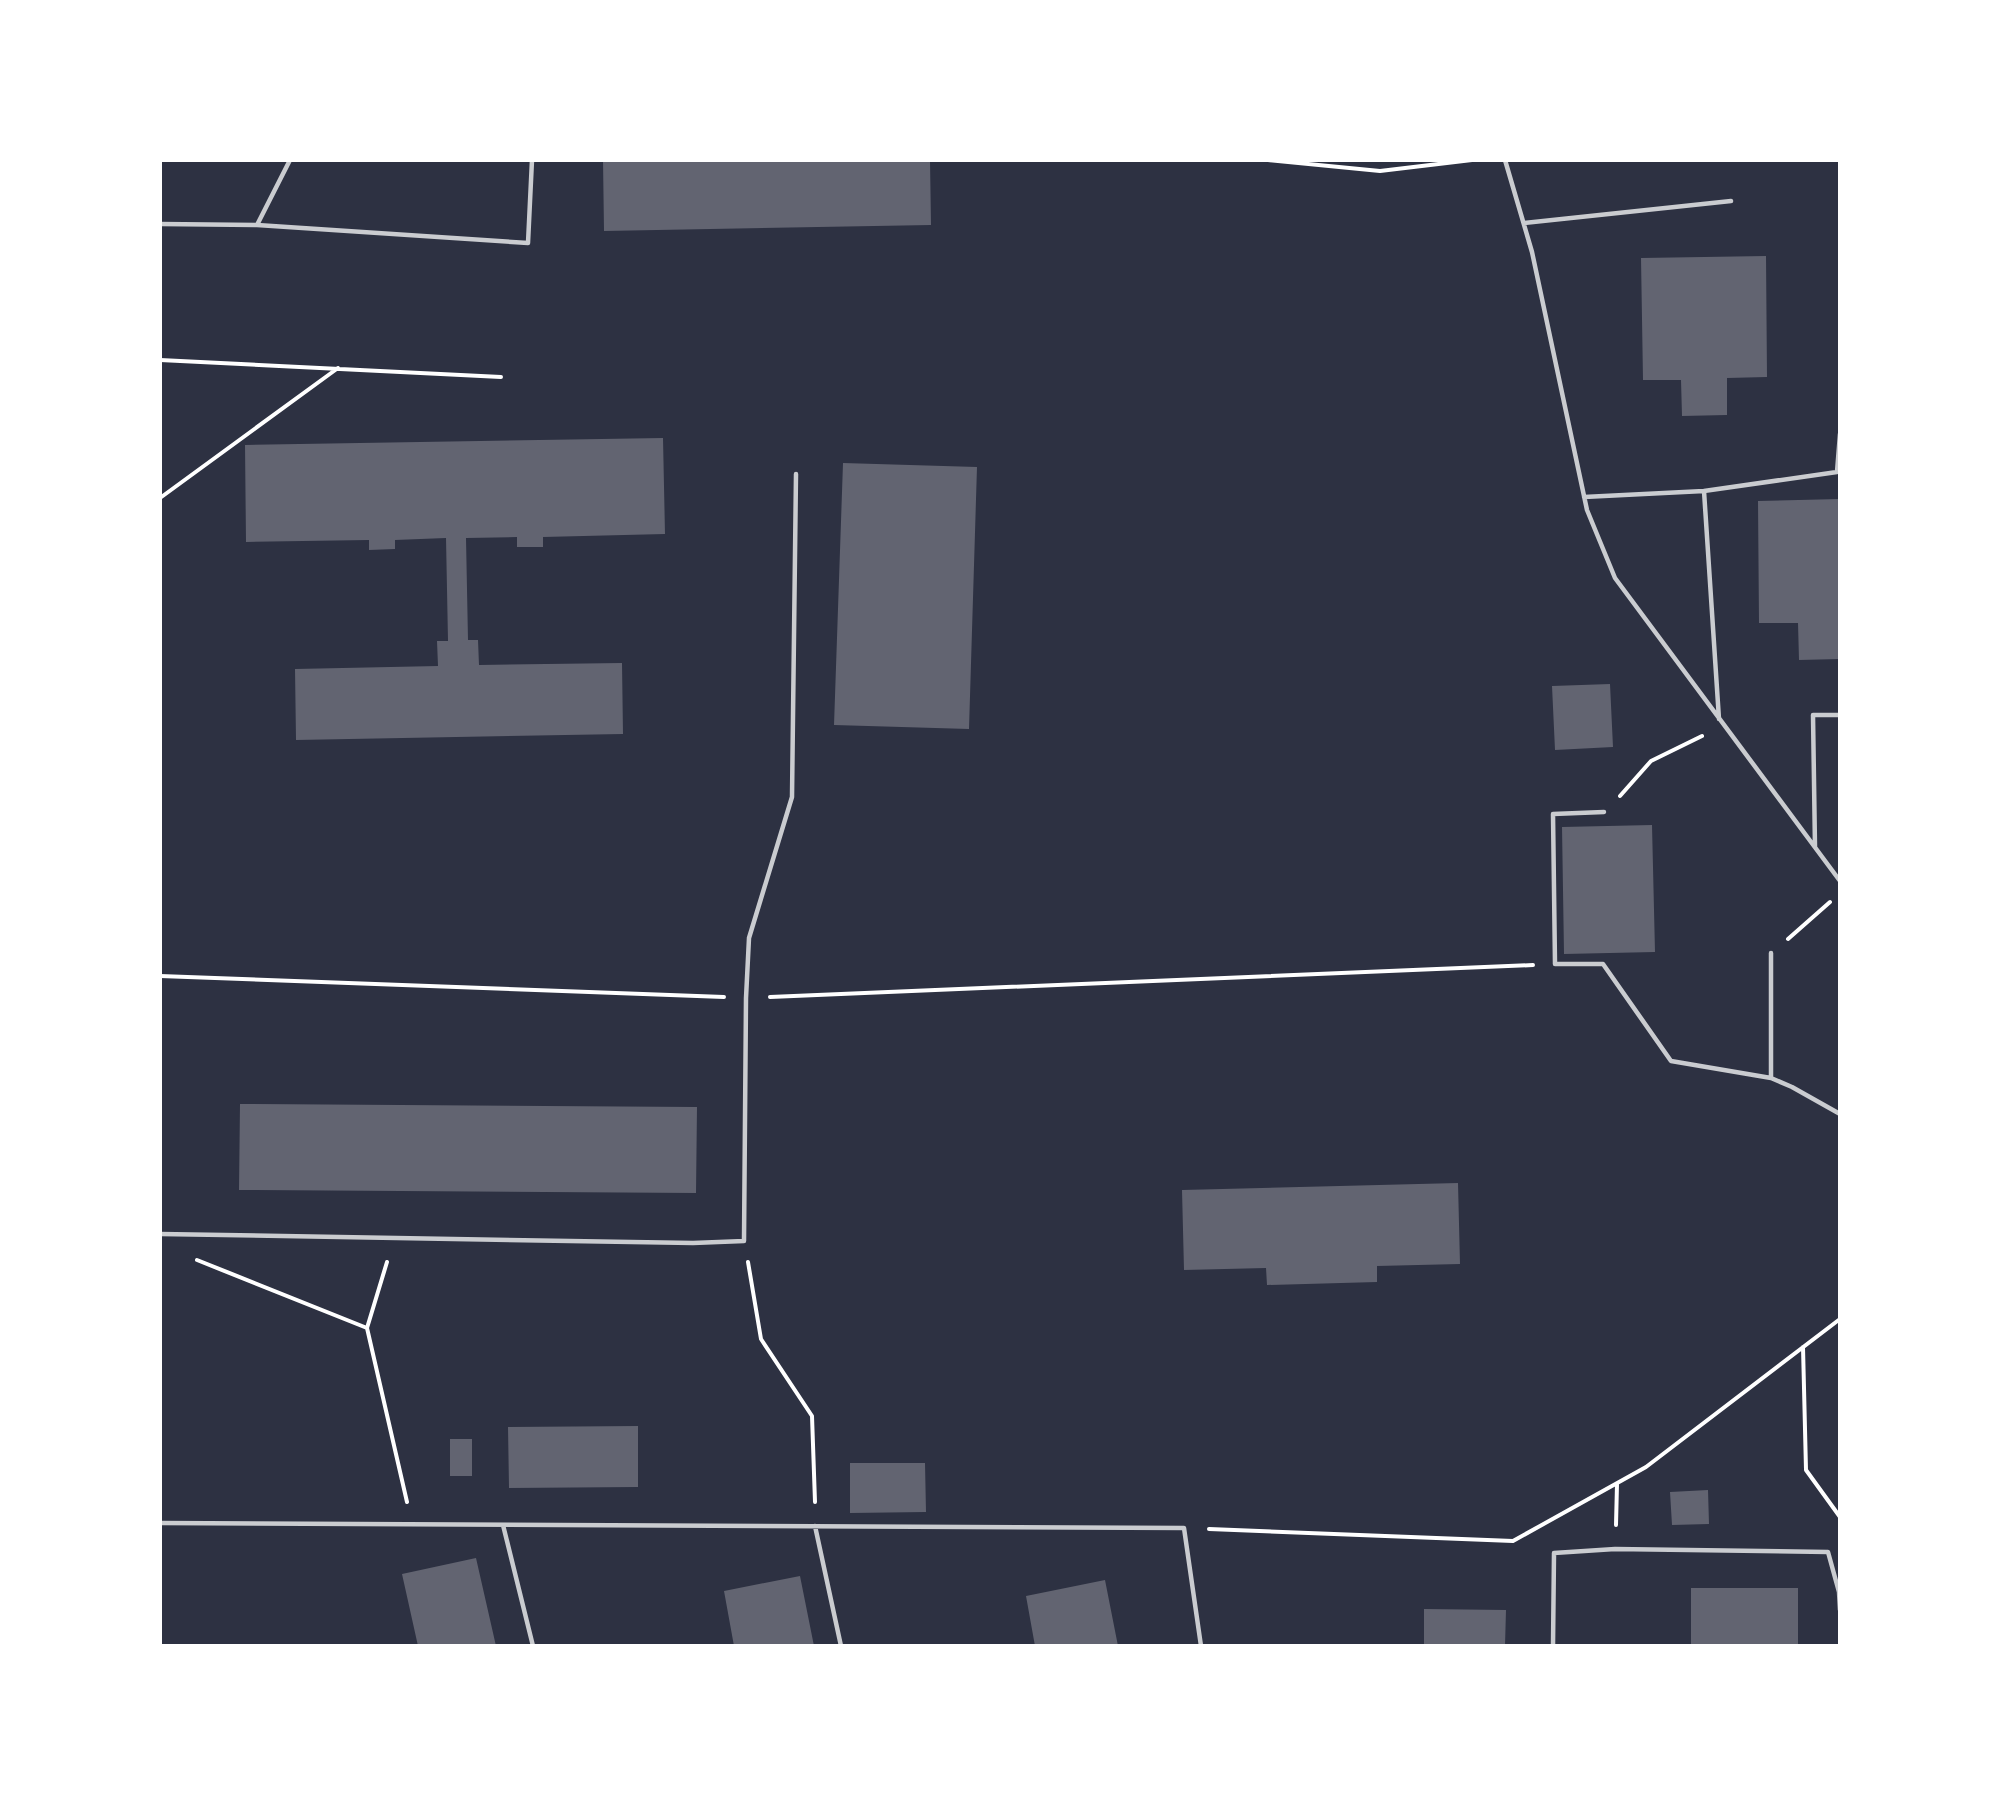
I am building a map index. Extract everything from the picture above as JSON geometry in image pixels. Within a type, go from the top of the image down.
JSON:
[{"type":"lane","points":[[257,225],[290,160]]},
{"type":"lane","points":[[160,224],[257,225],[528,243],[532,160]]},
{"type":"lane","points":[[1505,160],[1532,252],[1587,510],[1615,578],[1839,881]]},
{"type":"lane","points":[[1524,223],[1731,201]]},
{"type":"lane","points":[[1584,497],[1704,491],[1837,472],[1839,434]]},
{"type":"lane","points":[[160,1234],[693,1243],[744,1241],[746,998],[749,938],[792,797],[796,474]]},
{"type":"lane","points":[[1704,491],[1719,719]]},
{"type":"lane","points":[[1815,847],[1813,715],[1839,715]]},
{"type":"lane","points":[[1604,812],[1553,814],[1555,964],[1603,964],[1671,1061],[1772,1078],[1839,1114]]},
{"type":"lane","points":[[1771,953],[1772,1078]]},
{"type":"lane","points":[[160,1523],[1184,1528],[1201,1646]]},
{"type":"lane","points":[[503,1525],[532,1646]]},
{"type":"lane","points":[[815,1526],[841,1646]]},
{"type":"lane","points":[[1552,1646],[1554,1553],[1615,1550],[1828,1552],[1839,1592],[1839,1610]]},
{"type":"path","points":[[1268,160],[1380,171],[1472,160]]},
{"type":"path","points":[[160,360],[339,367],[501,377]]},
{"type":"path","points":[[160,498],[339,367]]},
{"type":"path","points":[[1604,812],[1652,761],[1724,725]]},
{"type":"path","points":[[1771,953],[1831,901]]},
{"type":"path","points":[[160,976],[746,998],[1555,964]]},
{"type":"path","points":[[395,1238],[368,1328],[412,1525]]},
{"type":"path","points":[[744,1241],[761,1339],[812,1416],[815,1526]]},
{"type":"path","points":[[193,1259],[368,1328]]},
{"type":"path","points":[[1184,1528],[1512,1541],[1646,1467],[1839,1319]]},
{"type":"path","points":[[1803,1346],[1806,1470],[1839,1517]]},
{"type":"path","points":[[1615,1550],[1617,1484]]},
{"type":"building","points":[[603,160],[930,160],[931,225],[604,231]]},
{"type":"building","points":[[1766,256],[1767,377],[1727,378],[1727,415],[1682,416],[1681,380],[1643,380],[1641,258]]},
{"type":"building","points":[[663,438],[665,534],[543,537],[543,547],[517,547],[517,537],[466,538],[468,640],[478,640],[479,665],[622,663],[623,734],[296,740],[295,669],[438,666],[437,641],[448,641],[446,538],[395,540],[395,549],[369,550],[369,540],[246,542],[245,445]]},
{"type":"building","points":[[843,463],[977,467],[969,729],[834,725]]},
{"type":"building","points":[[1840,499],[1840,659],[1799,660],[1798,623],[1759,623],[1758,501]]},
{"type":"building","points":[[1610,684],[1613,747],[1555,750],[1552,686]]},
{"type":"building","points":[[1652,825],[1655,952],[1564,954],[1562,827]]},
{"type":"building","points":[[240,1104],[697,1107],[696,1193],[239,1190]]},
{"type":"building","points":[[1458,1183],[1460,1264],[1377,1266],[1377,1282],[1267,1285],[1266,1268],[1184,1270],[1182,1190]]},
{"type":"building","points":[[638,1426],[638,1487],[509,1488],[508,1427]]},
{"type":"building","points":[[450,1439],[472,1439],[472,1476],[450,1476]]},
{"type":"building","points":[[850,1463],[925,1463],[926,1512],[850,1513]]},
{"type":"building","points":[[1708,1490],[1709,1524],[1672,1525],[1670,1492]]},
{"type":"building","points":[[476,1558],[496,1646],[418,1646],[402,1574]]},
{"type":"building","points":[[800,1576],[814,1646],[734,1646],[724,1591]]},
{"type":"building","points":[[1105,1580],[1118,1646],[1035,1646],[1026,1596]]},
{"type":"building","points":[[1691,1588],[1798,1588],[1798,1646],[1691,1646]]},
{"type":"building","points":[[1424,1609],[1506,1610],[1505,1646],[1424,1646]]}]
